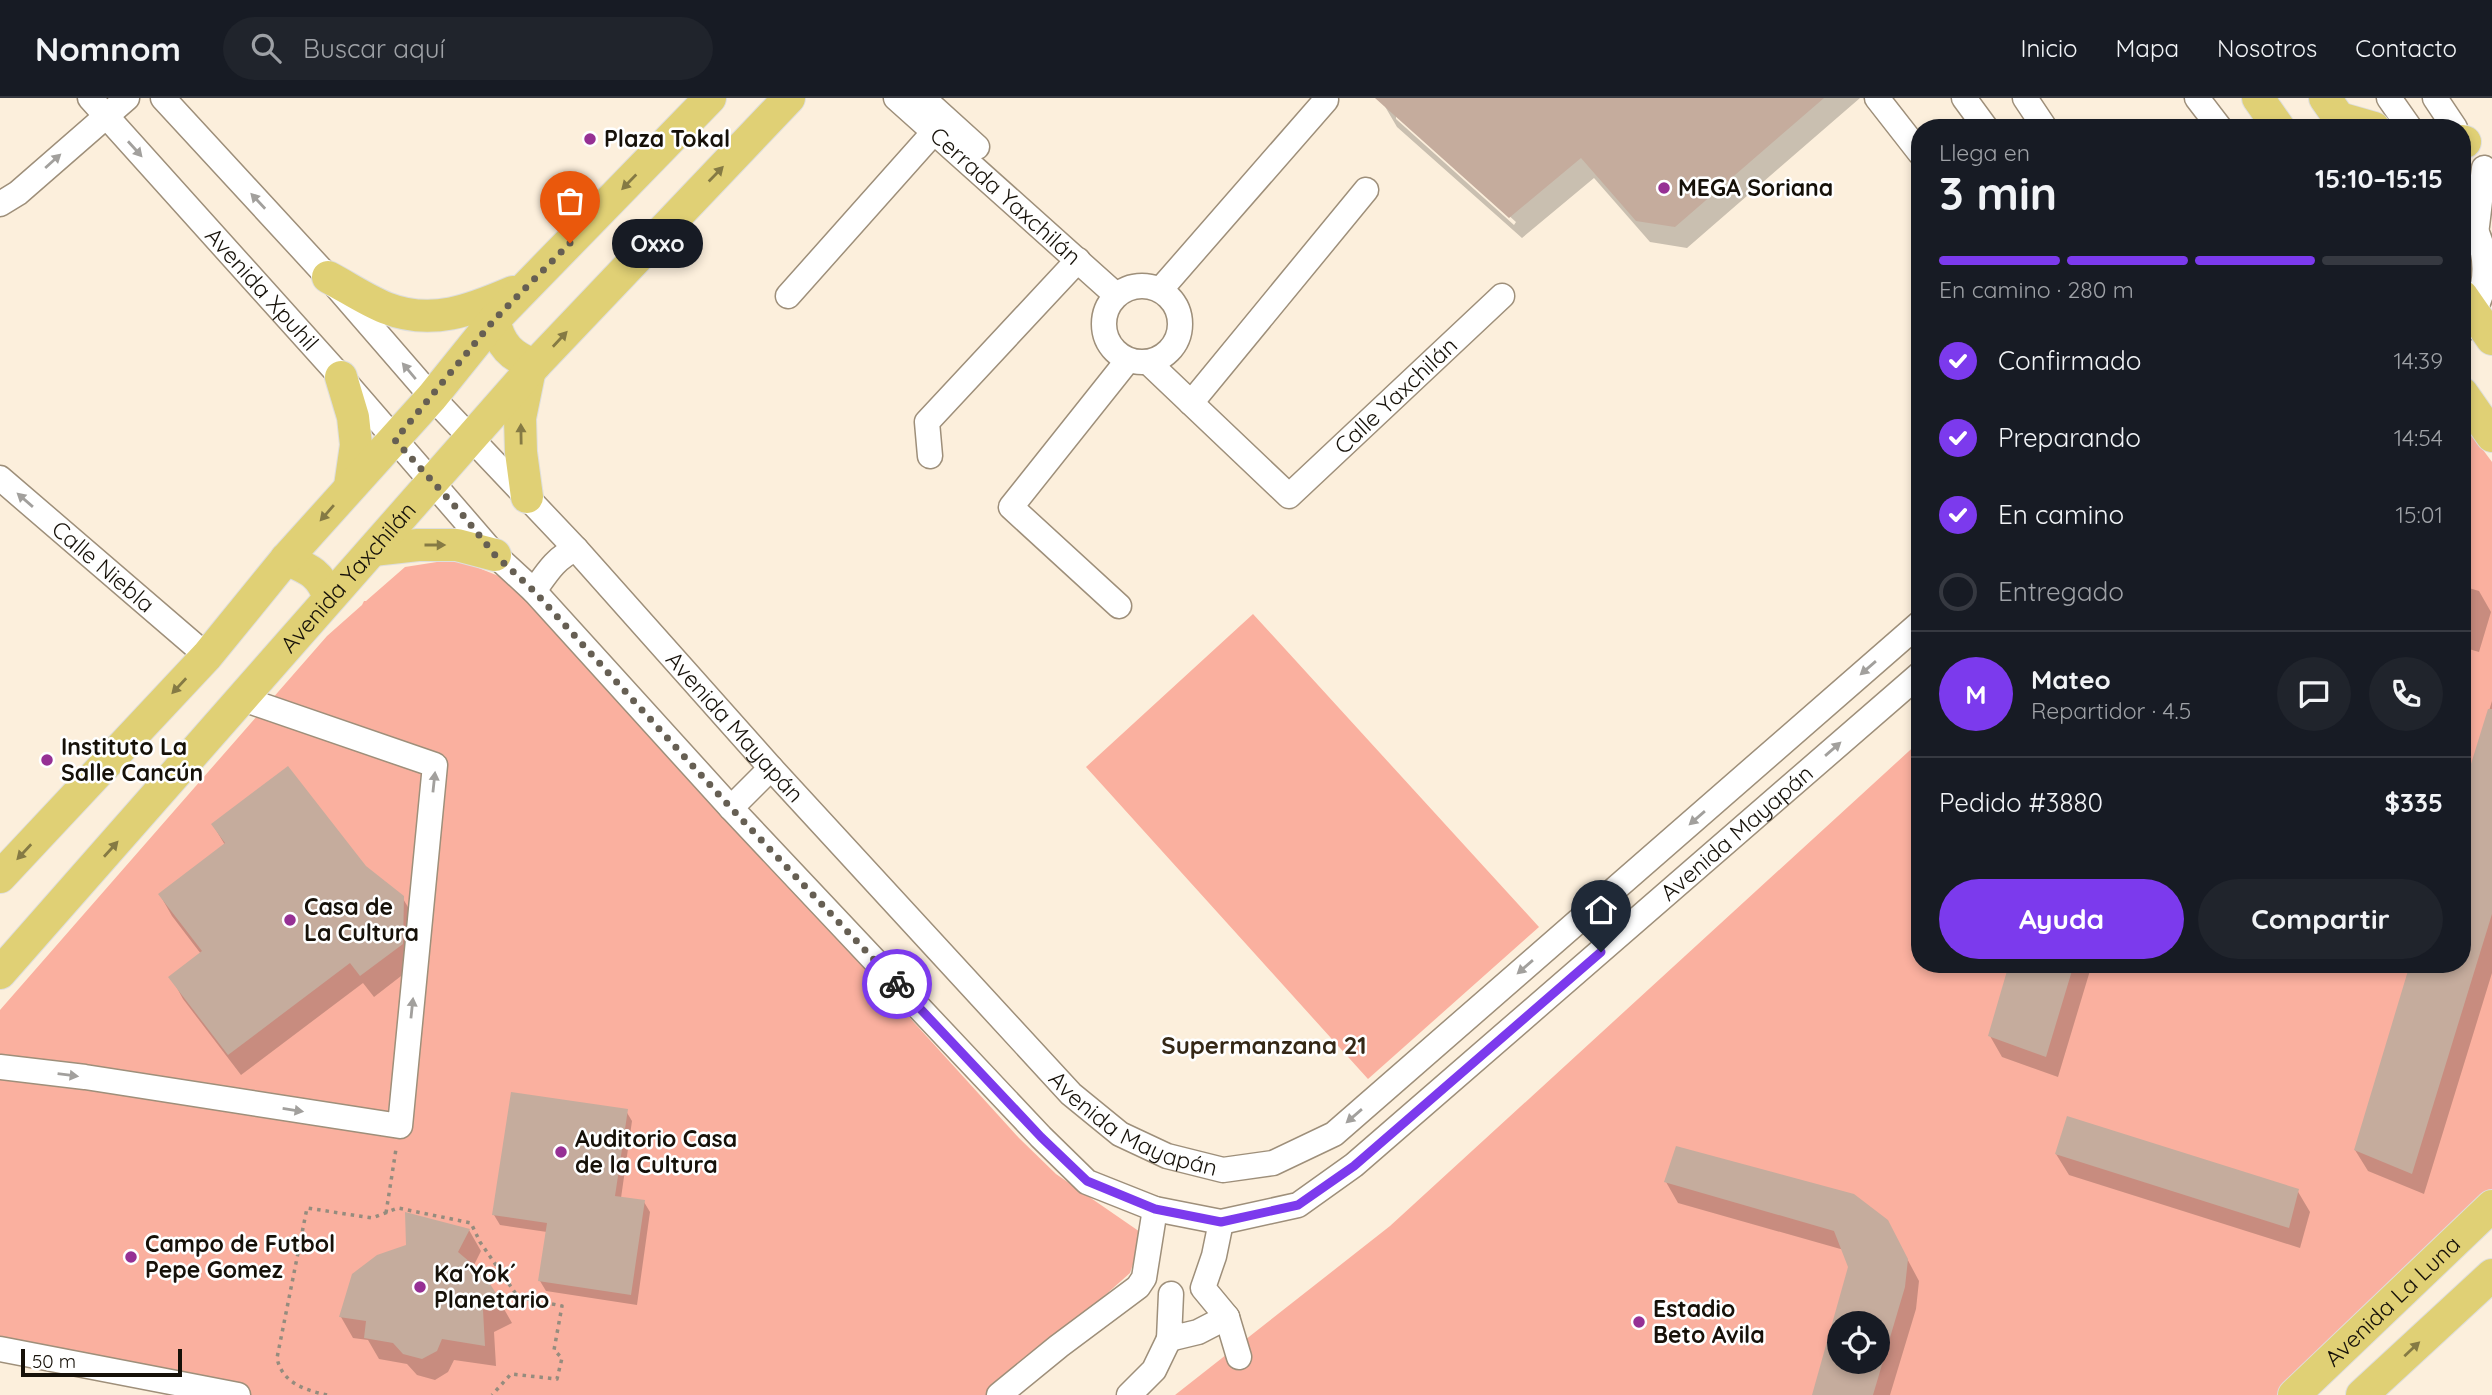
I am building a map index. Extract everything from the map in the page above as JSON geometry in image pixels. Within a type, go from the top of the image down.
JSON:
[{"type":"main road","points":[[0,877],[207,656],[286,559],[350,486],[395,440],[494,320],[710,98]]},
{"type":"main road","name":"Avenida Yaxchilán","points":[[0,972],[532,368],[789,98]]},
{"type":"main road","points":[[2258,98],[2273,119]]},
{"type":"main road","points":[[328,276],[387,308],[429,317],[470,311],[530,284]]},
{"type":"main road","points":[[494,320],[497,334],[506,350],[532,368],[520,418],[527,498]]},
{"type":"main road","points":[[341,377],[353,417],[356,445],[350,486]]},
{"type":"main road","points":[[2471,406],[2492,436]]},
{"type":"main road","points":[[373,550],[418,545],[457,545],[495,555]]},
{"type":"main road","points":[[286,559],[314,572],[329,597]]},
{"type":"main road","name":"Avenida La Luna","points":[[2294,1395],[2492,1206]]},
{"type":"main road","points":[[2362,1395],[2492,1275]]},
{"type":"street","name":"Avenida Xpuhil","points":[[74,98],[97,113],[341,377],[433,481]]},
{"type":"street","points":[[0,204],[18,193],[97,113],[127,98]]},
{"type":"street","points":[[163,98],[328,276],[432,397],[472,439]]},
{"type":"street","name":"Cerrada Yaxchilán","points":[[896,98],[1078,260],[1123,291]]},
{"type":"street","name":"Cerrada Yaxchilán","points":[[923,98],[1123,291]]},
{"type":"street","points":[[1161,289],[1326,100],[1324,98]]},
{"type":"street","points":[[1877,98],[1911,141]]},
{"type":"street","points":[[1964,98],[1979,119]]},
{"type":"street","points":[[2025,98],[2039,119]]},
{"type":"street","points":[[2197,98],[2213,119]]},
{"type":"street","points":[[2389,98],[2404,119]]},
{"type":"street","points":[[2435,98],[2449,119]]},
{"type":"street","points":[[788,296],[934,132]]},
{"type":"street","points":[[2471,150],[2488,173],[2471,214]]},
{"type":"street","points":[[1119,606],[1011,507],[1138,361],[1166,355],[1178,340],[1181,321],[1175,303],[1161,289],[1146,285],[1123,291],[1107,307],[1103,323],[1106,338],[1115,351],[1138,361],[1191,403],[1366,190]]},
{"type":"street","points":[[2471,218],[2485,242],[2490,268],[2486,294],[2473,320]]},
{"type":"street","points":[[930,456],[927,422],[1078,260]]},
{"type":"street","name":"Calle Yaxchilán","points":[[1191,403],[1289,496],[1502,296]]},
{"type":"street","name":"Avenida Mayapán","points":[[472,439],[576,549],[771,768],[1071,1094],[1120,1134],[1167,1156],[1223,1170],[1273,1163],[1334,1133],[1911,632]]},
{"type":"street","name":"Calle Niebla","points":[[0,478],[207,656]]},
{"type":"street","name":"Avenida Mayapán","points":[[433,481],[495,555],[534,591],[731,808],[1041,1137],[1087,1181],[1155,1209],[1221,1222],[1298,1205],[1354,1166],[1911,682]]},
{"type":"street","points":[[534,591],[554,563],[567,552],[576,549]]},
{"type":"street","points":[[0,1067],[85,1077],[400,1126],[435,765],[243,699]]},
{"type":"street","points":[[1781,744],[1807,773]]},
{"type":"street","points":[[731,808],[771,768]]},
{"type":"street","points":[[999,1395],[1138,1287],[1144,1278],[1155,1209]]},
{"type":"street","points":[[1203,1288],[1214,1256],[1221,1222]]},
{"type":"street","points":[[1144,1278],[1171,1294],[1203,1288]]},
{"type":"street","points":[[1203,1288],[1227,1317],[1239,1357]]},
{"type":"street","points":[[1129,1395],[1154,1370],[1169,1339],[1171,1294]]},
{"type":"street","points":[[1169,1339],[1198,1332],[1227,1317]]},
{"type":"street","points":[[0,1349],[238,1395]]},
{"type":"path","points":[[386,1213],[400,1126]]},
{"type":"path","points":[[327,1395],[302,1390],[279,1367],[278,1358],[307,1208],[372,1218],[398,1208],[471,1223],[480,1242],[518,1297],[562,1306],[554,1350],[562,1359],[557,1378],[511,1374],[492,1395]]},
{"type":"shaded area","points":[[2471,434],[2492,462],[2492,1193],[2280,1395],[1175,1395],[1390,1226],[1911,749],[1911,973],[2471,973]]},
{"type":"shaded area","points":[[456,559],[514,582],[1019,1138],[1056,1174],[1143,1234],[1130,1273],[993,1395],[231,1395],[0,1349],[0,1010],[327,636],[405,567]]},
{"type":"shaded area","points":[[1253,614],[1539,927],[1368,1079],[1086,767]]},
{"type":"building","name":"MEGA Soriana","points":[[1375,98],[1824,98],[1675,227],[1636,221],[1581,158],[1509,218]]},
{"type":"building","points":[[2488,709],[2492,709],[2492,914],[2412,1174],[2354,1150],[2407,973],[2471,973],[2471,764]]},
{"type":"building","name":"Casa de La Cultura","points":[[288,766],[366,866],[404,896],[403,944],[360,976],[350,963],[228,1055],[168,977],[202,951],[158,894],[225,843],[211,824]]},
{"type":"building","points":[[2006,973],[2071,973],[2046,1057],[1988,1036]]},
{"type":"building","name":"Auditorio Casa de la Cultura","points":[[511,1092],[628,1109],[615,1196],[645,1200],[631,1295],[538,1281],[547,1223],[492,1215]]},
{"type":"building","points":[[2067,1116],[2299,1189],[2289,1228],[2055,1154]]},
{"type":"building","points":[[1676,1146],[1854,1194],[1888,1220],[1908,1259],[1905,1287],[1890,1338],[1890,1311],[1836,1311],[1848,1267],[1834,1231],[1664,1182]]},
{"type":"building","name":"Ka´Yok´ Planetario","points":[[405,1212],[470,1229],[458,1252],[483,1273],[501,1301],[483,1310],[485,1346],[442,1339],[437,1351],[422,1359],[403,1354],[393,1343],[364,1338],[366,1321],[339,1317],[352,1274],[377,1255],[406,1245]]},
{"type":"building","points":[[1827,1342],[1827,1374],[1879,1374],[1873,1395],[1812,1395]]},
{"type":"way so far","points":[[570,243],[494,320],[395,440],[495,555],[534,591],[731,808],[897,984]]},
{"type":"place","name":"Plaza Tokal","points":[[590,139]]},
{"type":"place","name":"MEGA Soriana","points":[[1664,188]]},
{"type":"place","name":"Oxxo","points":[[570,243]]},
{"type":"place","name":"Instituto La Salle Cancún","points":[[47,760]]},
{"type":"place","name":"Casa de La Cultura","points":[[290,920]]},
{"type":"place","name":"Auditorio Casa de la Cultura","points":[[561,1152]]},
{"type":"place","name":"Campo de Futbol Pepe Gomez","points":[[131,1257]]},
{"type":"place","name":"Ka´Yok´ Planetario","points":[[420,1287]]},
{"type":"place","name":"Estadio Beto Avila","points":[[1639,1322]]},
{"type":"district","name":"Supermanzana 21","points":[[1264,1046]]},
{"type":"route","points":[[897,984],[1041,1137],[1087,1181],[1155,1209],[1221,1222],[1298,1205],[1354,1166],[1601,952]]}]
